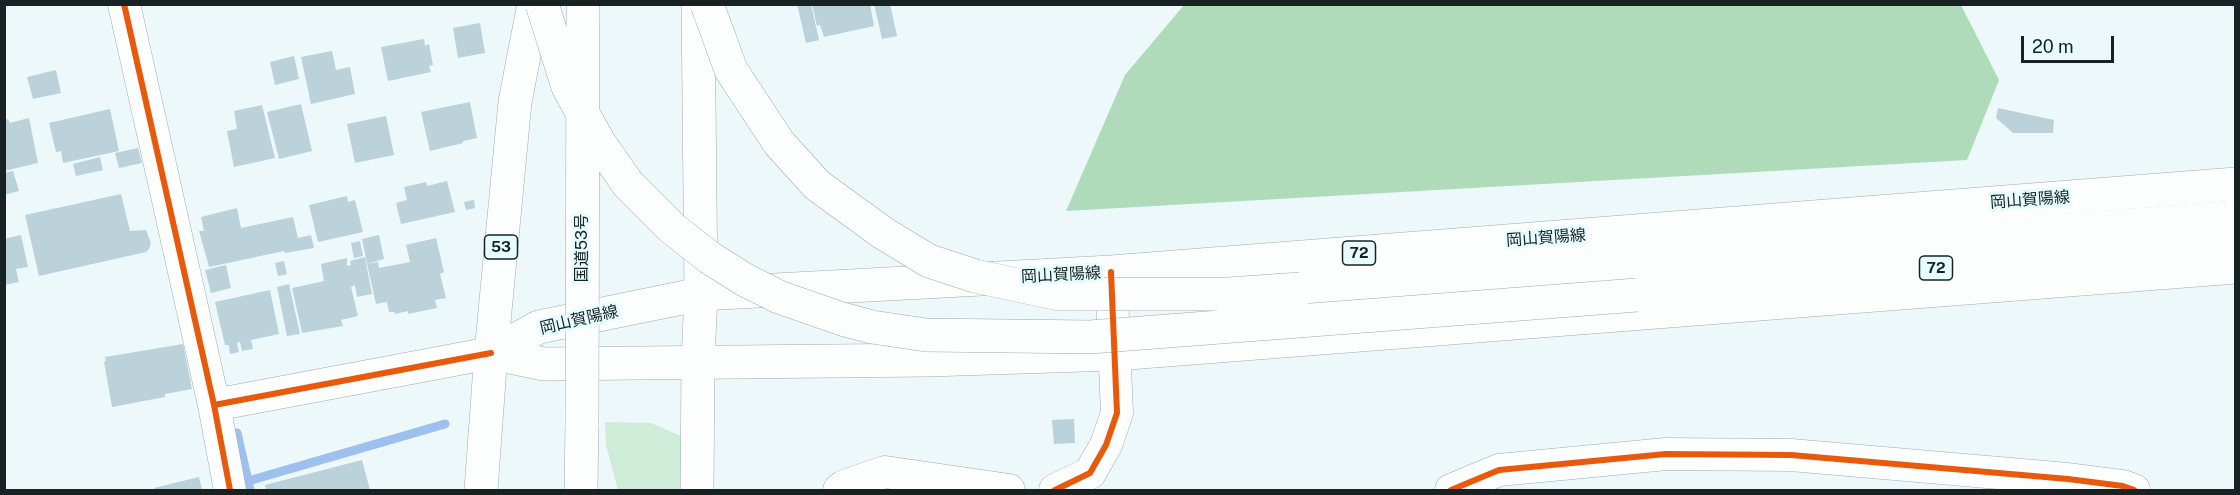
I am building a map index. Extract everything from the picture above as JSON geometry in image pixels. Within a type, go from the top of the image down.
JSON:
[{"type":"main road","name":"53","points":[[481,490],[491,353],[515,102],[534,4]]},
{"type":"main road","name":"72","points":[[542,4],[568,87],[600,144],[628,184],[672,228],[710,258],[745,280],[779,297],[872,327],[926,335],[1090,337],[1637,295],[2235,242]]},
{"type":"main road","name":"国道53号","points":[[581,490],[584,4]]},
{"type":"main road","points":[[697,490],[701,294],[698,4]]},
{"type":"main road","name":"72","points":[[707,4],[731,69],[778,143],[817,185],[883,233],[929,261],[975,276],[1059,294],[1229,294],[2235,217]]},
{"type":"main road","name":"岡山賀陽線","points":[[491,353],[539,327],[701,294],[1111,272],[2235,184]]},
{"type":"main road","name":"岡山賀陽線","points":[[491,353],[544,364],[929,360],[1115,354],[2235,267]]},
{"type":"street","points":[[124,4],[214,405],[230,490]]},
{"type":"street","points":[[1055,490],[1090,473],[1106,445],[1117,413],[1111,272]]},
{"type":"street","points":[[214,405],[491,353]]},
{"type":"street","points":[[1451,490],[1499,470],[1666,454],[1791,456],[2068,478],[2123,486],[2134,490]]},
{"type":"street","points":[[839,490],[844,486],[885,472],[1009,490]]},
{"type":"green space","points":[[1184,5],[1961,5],[1999,80],[1967,160],[1066,211],[1125,75]]},
{"type":"green space","points":[[605,422],[651,423],[681,436],[681,490],[618,490],[606,445]]},
{"type":"building","points":[[797,4],[811,4],[819,40],[806,43]]},
{"type":"building","points":[[812,4],[870,4],[874,26],[824,37],[820,25],[817,26]]},
{"type":"building","points":[[874,4],[890,4],[897,36],[882,39]]},
{"type":"building","points":[[480,23],[485,53],[458,58],[453,28]]},
{"type":"building","points":[[424,39],[425,46],[429,44],[433,65],[429,66],[431,72],[388,81],[381,47]]},
{"type":"building","points":[[332,51],[336,70],[350,67],[355,94],[311,104],[301,57]]},
{"type":"building","points":[[294,56],[299,79],[275,85],[270,62]]},
{"type":"building","points":[[56,70],[61,93],[33,99],[27,77]]},
{"type":"building","points":[[470,102],[477,138],[430,151],[421,112]]},
{"type":"building","points":[[301,104],[312,151],[279,159],[267,112]]},
{"type":"building","points":[[262,105],[275,158],[234,167],[227,131],[237,129],[234,111]]},
{"type":"building","points":[[1998,108],[2054,120],[2053,133],[2013,133],[1996,118]]},
{"type":"building","points":[[110,109],[119,151],[63,163],[61,151],[56,152],[49,123]]},
{"type":"building","points":[[386,116],[394,155],[355,163],[347,124]]},
{"type":"building","points":[[29,118],[38,163],[4,171],[4,120],[8,119],[10,123]]},
{"type":"building","points":[[138,148],[142,163],[119,168],[115,153]]},
{"type":"building","points":[[100,157],[103,170],[76,176],[73,164]]},
{"type":"building","points":[[13,171],[19,191],[4,195],[4,173]]},
{"type":"building","points":[[447,181],[455,212],[401,224],[396,203],[407,200],[404,187],[426,182],[427,186]]},
{"type":"building","points":[[121,194],[130,231],[146,230],[151,243],[146,252],[39,276],[25,215]]},
{"type":"building","points":[[347,196],[348,202],[355,200],[363,232],[318,242],[309,205]]},
{"type":"building","points":[[474,200],[475,208],[466,210],[464,202]]},
{"type":"building","points":[[237,208],[241,228],[293,217],[298,238],[311,235],[314,248],[285,253],[284,251],[209,267],[199,231],[204,231],[201,217]]},
{"type":"building","points":[[21,235],[28,267],[16,269],[19,282],[4,285],[4,239]]},
{"type":"building","points":[[379,235],[384,259],[367,264],[362,239]]},
{"type":"building","points":[[436,238],[444,272],[440,274],[446,298],[435,300],[437,308],[408,314],[408,311],[395,314],[389,312],[387,302],[376,304],[367,264],[378,262],[379,268],[410,262],[406,245]]},
{"type":"building","points":[[360,241],[363,256],[354,258],[351,243]]},
{"type":"building","points":[[365,257],[372,294],[357,297],[355,285],[351,287],[358,316],[341,320],[343,326],[302,333],[292,288],[324,281],[321,264],[347,258],[347,266],[351,265],[350,261]]},
{"type":"building","points":[[284,261],[287,274],[278,276],[275,263]]},
{"type":"building","points":[[226,265],[231,288],[211,293],[205,270]]},
{"type":"building","points":[[289,284],[300,334],[287,336],[277,287]]},
{"type":"building","points":[[270,290],[279,334],[251,340],[253,349],[242,351],[240,342],[237,343],[239,352],[230,354],[229,345],[225,345],[215,302]]},
{"type":"building","points":[[183,344],[192,389],[165,394],[165,397],[112,407],[105,357]]},
{"type":"building","points":[[1074,419],[1075,443],[1054,444],[1052,420]]},
{"type":"building","points":[[362,460],[370,490],[266,490],[265,485]]},
{"type":"building","points":[[199,477],[202,490],[155,490],[154,488]]},
{"type":"waterway","points":[[250,490],[248,481],[445,424]]},
{"type":"waterway","points":[[237,433],[248,481]]},
{"type":"cycle path","points":[[124,4],[214,405],[230,490]]},
{"type":"cycle path","points":[[1055,490],[1090,473],[1106,445],[1117,413],[1111,272]]},
{"type":"cycle path","points":[[214,405],[491,353]]},
{"type":"cycle path","points":[[1451,490],[1499,470],[1666,454],[1791,455],[2068,479],[2123,486],[2134,490]]}]
